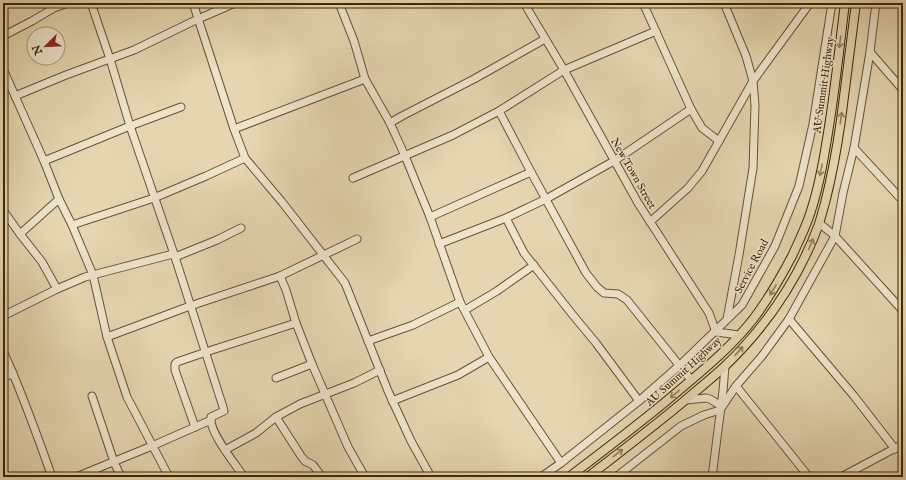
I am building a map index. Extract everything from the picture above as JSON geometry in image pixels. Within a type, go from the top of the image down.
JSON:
[{"type":"main road","name":"AU Summit Highway","points":[[569,477],[652,413],[706,368],[754,318],[782,274],[810,215],[819,184],[833,102],[845,3]]},
{"type":"main road","name":"AU Summit Highway","points":[[588,477],[659,422],[725,366],[747,343],[776,307],[796,273],[819,223],[830,186],[838,146],[856,3]]},
{"type":"street","points":[[3,36],[54,8],[68,3]]},
{"type":"street","points":[[76,477],[152,446],[211,420],[211,417],[224,412],[224,407],[130,126],[91,3]]},
{"type":"street","points":[[193,3],[234,129],[245,158],[282,202],[345,283],[392,401],[411,441],[431,477]]},
{"type":"street","points":[[15,96],[134,50],[235,3]]},
{"type":"street","points":[[339,3],[354,42],[365,79],[390,123],[405,156],[430,217],[460,302],[490,357],[561,463]]},
{"type":"street","name":"New Town Street","points":[[524,3],[564,70],[614,161],[650,222],[709,313],[716,332]]},
{"type":"street","points":[[643,3],[691,109],[702,128],[720,141]]},
{"type":"street","points":[[724,3],[746,56],[753,81],[755,106],[753,168],[727,320]]},
{"type":"street","points":[[650,222],[688,188],[702,171],[753,81],[810,3]]},
{"type":"street","name":"Service Road","points":[[541,477],[639,401],[716,332],[742,306],[775,246],[799,186],[813,124],[832,3]]},
{"type":"street","points":[[616,477],[681,426],[720,408],[736,386],[762,356],[789,319],[835,236],[854,148],[870,52],[876,3]]},
{"type":"street","points":[[353,178],[453,135],[499,111],[564,70],[656,31]]},
{"type":"street","points":[[390,123],[474,79],[545,39]]},
{"type":"street","points":[[870,52],[903,90]]},
{"type":"street","points":[[3,69],[93,275],[107,337],[127,397],[169,477]]},
{"type":"street","points":[[234,129],[365,79]]},
{"type":"street","points":[[44,161],[130,126],[182,107]]},
{"type":"street","points":[[439,244],[506,218],[546,199],[614,161],[691,109]]},
{"type":"street","points":[[499,111],[586,273],[604,293],[618,294],[627,300],[692,380]]},
{"type":"street","points":[[854,148],[903,201]]},
{"type":"street","points":[[72,225],[154,198],[245,158]]},
{"type":"street","points":[[430,217],[531,172]]},
{"type":"street","points":[[20,234],[59,199]]},
{"type":"street","points":[[3,210],[42,262],[57,289]]},
{"type":"street","points":[[506,218],[524,253],[596,343],[639,401]]},
{"type":"street","points":[[819,223],[835,236],[903,311]]},
{"type":"street","points":[[3,316],[85,277],[174,256],[217,240],[240,228]]},
{"type":"street","points":[[107,337],[190,306],[280,276],[357,239]]},
{"type":"street","points":[[465,310],[534,265]]},
{"type":"street","points":[[280,276],[296,323],[324,394],[348,447],[365,477]]},
{"type":"street","points":[[368,341],[413,325],[460,302]]},
{"type":"street","points":[[789,319],[854,396],[895,449]]},
{"type":"street","points":[[195,427],[174,366],[175,364],[206,352],[296,323]]},
{"type":"street","points":[[716,332],[739,335]]},
{"type":"street","points":[[3,351],[13,373],[52,477]]},
{"type":"street","points":[[392,401],[458,375],[490,357]]},
{"type":"street","points":[[276,378],[312,364]]},
{"type":"street","points":[[712,477],[725,366]]},
{"type":"street","points":[[225,450],[256,433],[276,417],[300,404],[354,383],[380,370]]},
{"type":"street","points":[[3,378],[13,373]]},
{"type":"street","points":[[736,386],[808,477]]},
{"type":"street","points":[[92,396],[114,462],[121,477]]},
{"type":"street","points":[[686,400],[706,398],[710,399],[720,408]]},
{"type":"street","points":[[276,417],[301,456],[305,461],[313,464],[322,477]]},
{"type":"street","points":[[211,420],[217,436],[225,450],[244,477]]},
{"type":"street","points":[[841,477],[903,444]]}]
